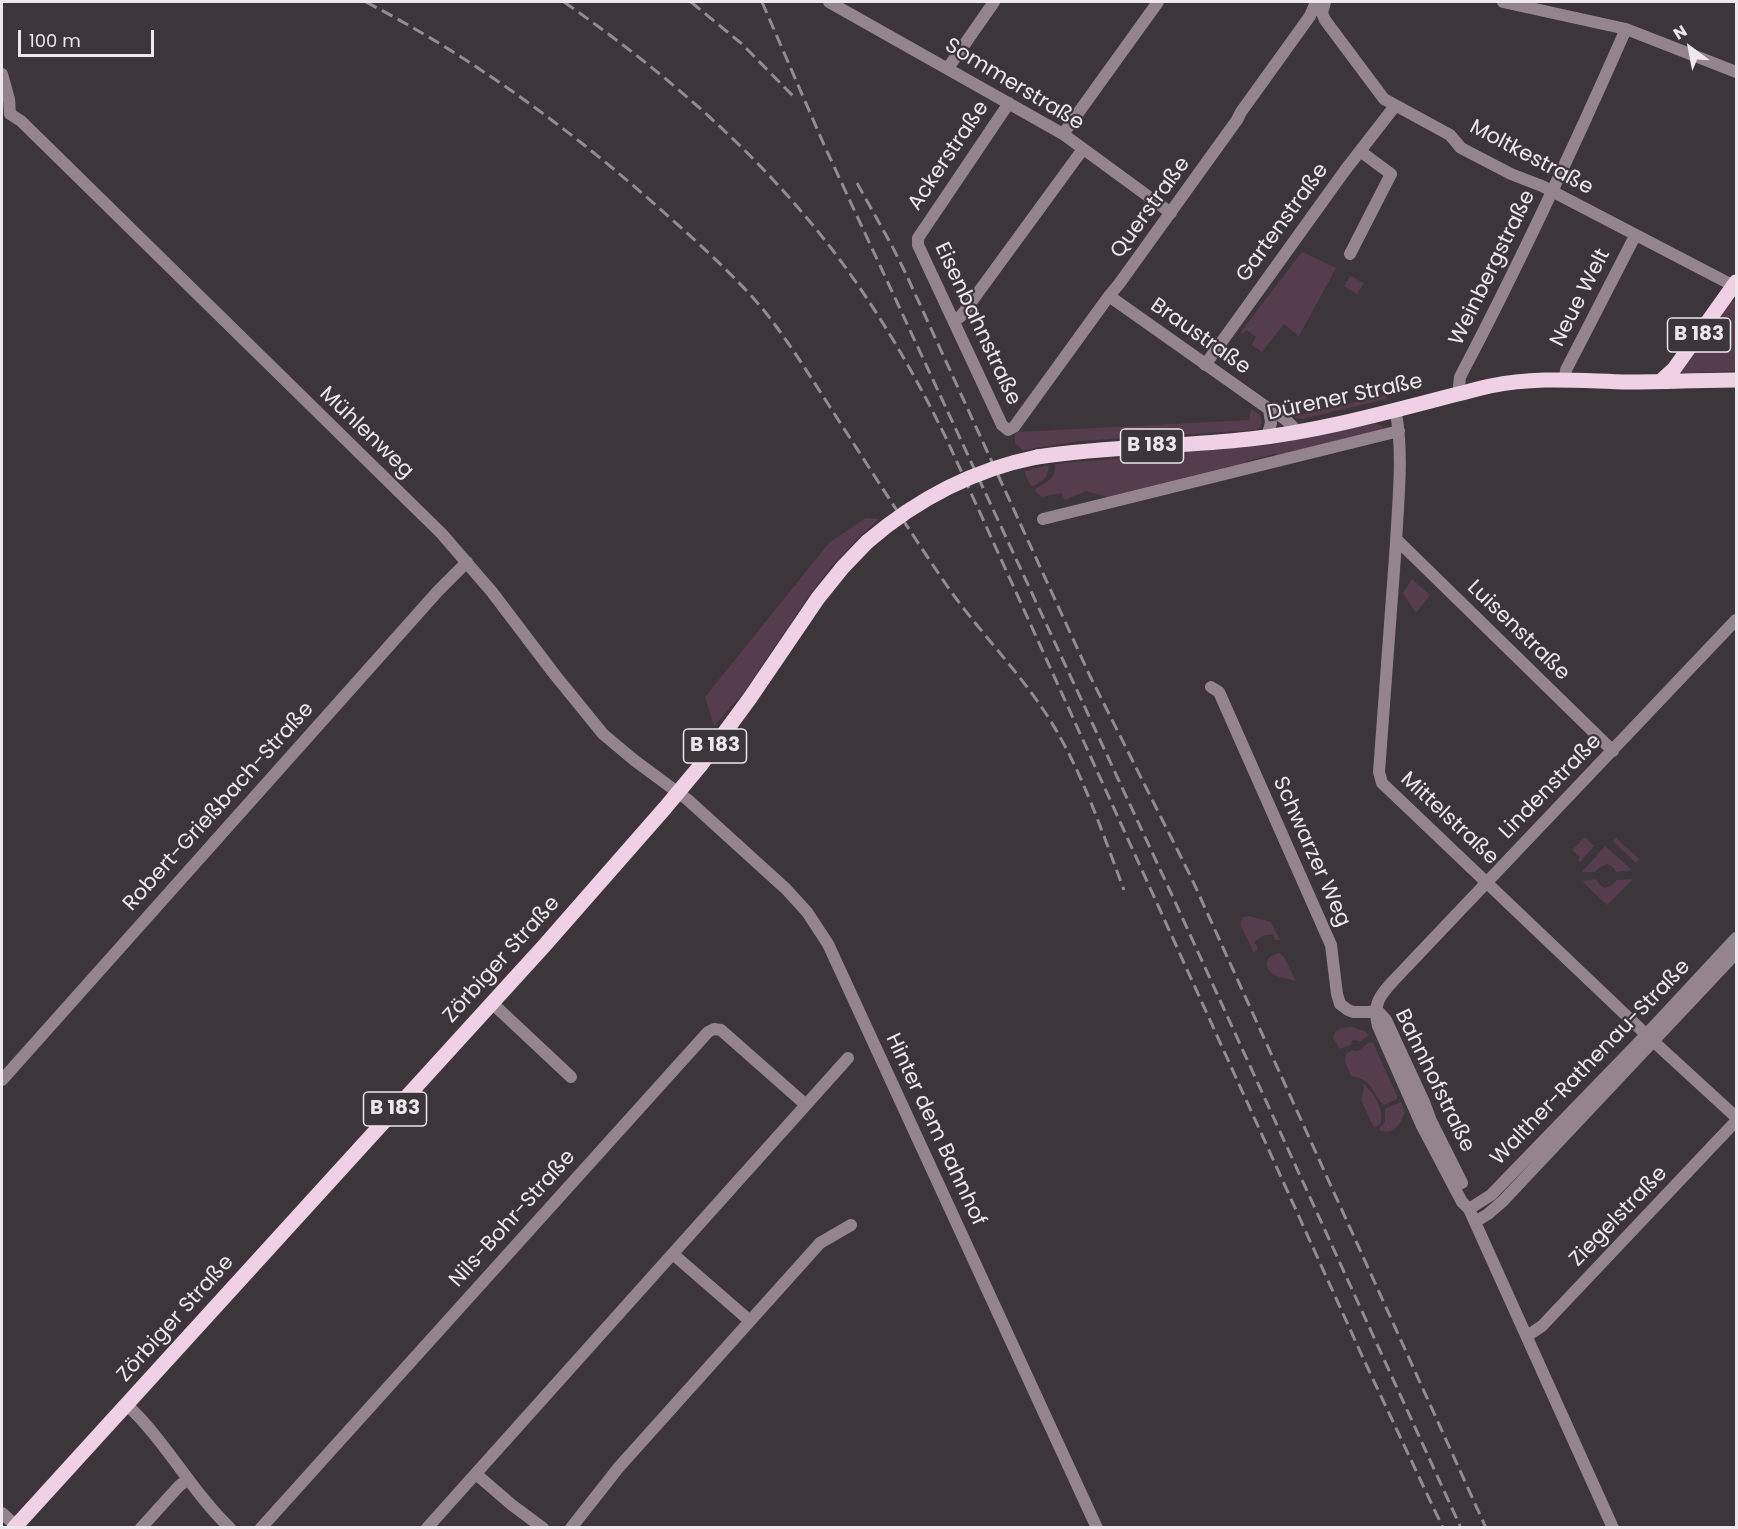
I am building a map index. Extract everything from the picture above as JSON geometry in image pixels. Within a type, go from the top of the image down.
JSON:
[{"type":"main road","name":"B 183","points":[[1661,381],[1681,360],[1735,284]]},
{"type":"main road","name":"Dürener Straße","points":[[1037,457],[1085,451],[1267,437],[1522,381],[1737,380]]},
{"type":"main road","name":"Zörbiger Straße","points":[[15,1527],[492,1003],[678,793],[750,698],[818,598],[843,567],[867,542],[897,517],[925,499],[983,472],[1037,457]]},
{"type":"street","name":"Sommerstraße","points":[[830,2],[1063,134],[1171,213]]},
{"type":"street","points":[[948,68],[993,2]]},
{"type":"street","points":[[1063,134],[1158,2]]},
{"type":"street","name":"Querstraße","points":[[1008,430],[1014,427],[1238,120],[1240,112],[1310,15],[1316,2]]},
{"type":"street","name":"Moltkestraße","points":[[1325,2],[1322,13],[1325,20],[1384,99],[1450,135],[1461,148],[1735,284]]},
{"type":"street","points":[[1503,2],[1523,4],[1626,29],[1737,72]]},
{"type":"street","name":"Weinbergstraße","points":[[1461,393],[1460,377],[1493,316],[1553,192],[1626,29]]},
{"type":"street","points":[[2,74],[9,99],[6,116]]},
{"type":"street","name":"Ackerstraße","points":[[921,232],[1009,102]]},
{"type":"street","name":"Gartenstraße","points":[[1205,365],[1395,105]]},
{"type":"street","name":"Mühlenweg","points":[[6,116],[21,121],[436,528],[467,562],[603,734],[678,793]]},
{"type":"street","points":[[954,321],[961,316],[1083,149]]},
{"type":"street","points":[[1350,254],[1391,174],[1360,152]]},
{"type":"street","name":"Eisenbahnstraße","points":[[921,232],[918,245],[1002,425],[1008,430]]},
{"type":"street","name":"Neue Welt","points":[[1565,379],[1566,370],[1635,236]]},
{"type":"street","name":"Braustraße","points":[[1109,296],[1285,419],[1298,432]]},
{"type":"street","points":[[1267,437],[1271,423],[1269,409]]},
{"type":"street","name":"Mittelstraße","points":[[1395,409],[1399,431],[1396,539],[1379,772],[1382,783],[1737,1119]]},
{"type":"street","name":"Dürener Straße","points":[[1043,519],[1399,431]]},
{"type":"street","name":"Luisenstraße","points":[[1396,539],[1613,751]]},
{"type":"street","name":"Robert-Grießbach-Straße","points":[[2,1080],[438,591],[467,562]]},
{"type":"street","name":"Lindenstraße","points":[[1377,1010],[1378,1000],[1386,988],[1737,620]]},
{"type":"street","name":"Schwarzer Weg","points":[[1211,687],[1219,692],[1331,945],[1340,1004],[1353,1012],[1377,1010]]},
{"type":"street","name":"Hinter dem Bahnhof","points":[[678,793],[795,898],[822,933],[1097,1527]]},
{"type":"street","name":"Walther-Rathenau-Straße","points":[[1475,1222],[1488,1215],[1503,1201],[1737,938]]},
{"type":"street","name":"Walther-Rathenau-Straße","points":[[1469,1209],[1491,1195],[1737,953]]},
{"type":"street","points":[[492,1003],[572,1077]]},
{"type":"street","name":"Bahnhofstraße","points":[[1377,1010],[1378,1026],[1403,1084],[1462,1202],[1469,1209],[1613,1527]]},
{"type":"street","name":"Nils-Bohr-Straße","points":[[261,1527],[708,1032],[714,1029],[721,1030],[806,1105]]},
{"type":"street","points":[[428,1527],[848,1058]]},
{"type":"street","name":"Ziegelstraße","points":[[1527,1336],[1542,1326],[1737,1119]]},
{"type":"street","points":[[572,1527],[619,1467],[820,1243],[851,1225]]},
{"type":"street","points":[[673,1254],[750,1321]]},
{"type":"street","points":[[126,1404],[161,1443],[207,1504],[230,1527]]},
{"type":"street","points":[[476,1474],[512,1505],[543,1527]]},
{"type":"street","points":[[141,1527],[188,1479]]},
{"type":"street","points":[[2,1513],[15,1527]]},
{"type":"shaded area","points":[[1302,252],[1336,268],[1299,336],[1284,324],[1262,352],[1252,345],[1256,337],[1247,330],[1240,333]]},
{"type":"shaded area","points":[[1350,276],[1364,283],[1357,294],[1344,286]]},
{"type":"shaded area","points":[[1731,301],[1736,303],[1736,371],[1683,373],[1681,371]]},
{"type":"shaded area","points":[[1385,395],[1386,399],[1303,419],[1295,418],[1296,416]]},
{"type":"shaded area","points":[[1251,409],[1260,415],[1262,422],[1255,430],[1080,441],[1022,450],[1015,443],[1015,436],[1018,432],[1249,420]]},
{"type":"shaded area","points":[[1375,423],[1382,426],[1384,430],[1281,457],[1274,454],[1246,461],[1246,466],[1111,498],[1086,491],[1065,500],[1061,493],[1042,497],[1035,489],[1052,476],[1055,464],[1271,445]]},
{"type":"shaded area","points":[[1049,465],[1045,478],[1033,486],[1030,485],[1024,471]]},
{"type":"shaded area","points":[[866,518],[879,519],[832,566],[808,597],[744,692],[714,726],[705,697],[829,543]]},
{"type":"shaded area","points":[[1412,579],[1430,595],[1416,613],[1403,593]]},
{"type":"shaded area","points":[[1585,837],[1594,846],[1580,862],[1578,860],[1580,857],[1572,850]]},
{"type":"shaded area","points":[[1616,838],[1639,859],[1636,863],[1613,841]]},
{"type":"shaded area","points":[[1605,846],[1632,870],[1616,872],[1612,866],[1607,864],[1595,872],[1582,872]]},
{"type":"shaded area","points":[[1596,879],[1605,888],[1617,880],[1633,879],[1607,905],[1582,881]]},
{"type":"shaded area","points":[[1250,916],[1271,922],[1280,940],[1275,940],[1273,934],[1263,936],[1254,942],[1258,948],[1254,953],[1240,924],[1243,917]]},
{"type":"shaded area","points":[[1279,953],[1284,957],[1296,981],[1273,974],[1268,968],[1268,959]]},
{"type":"shaded area","points":[[1352,1027],[1369,1035],[1361,1041],[1353,1040],[1350,1045],[1340,1049],[1333,1038],[1334,1034],[1340,1029]]},
{"type":"shaded area","points":[[1370,1042],[1373,1043],[1397,1096],[1397,1099],[1384,1105],[1364,1080],[1351,1076],[1345,1062],[1346,1054],[1352,1050],[1359,1050]]},
{"type":"shaded area","points":[[1363,1084],[1374,1096],[1381,1112],[1381,1123],[1374,1128],[1361,1100]]},
{"type":"shaded area","points":[[1401,1102],[1405,1112],[1399,1124],[1393,1130],[1380,1131],[1379,1128],[1385,1122],[1385,1109]]},
{"type":"railway","points":[[366,2],[444,46],[519,96],[591,150],[672,220],[725,269],[762,308],[797,356],[954,595],[1024,683],[1050,720],[1082,782],[1124,890]]},
{"type":"railway","points":[[564,2],[659,73],[747,152],[822,236],[862,291],[899,349],[947,440],[1364,1360],[1443,1528]]},
{"type":"railway","points":[[691,2],[742,44],[794,97]]},
{"type":"railway","points":[[762,2],[825,147],[1171,893],[1461,1528]]},
{"type":"railway","points":[[857,183],[906,274],[1090,676],[1191,877],[1486,1528]]}]
